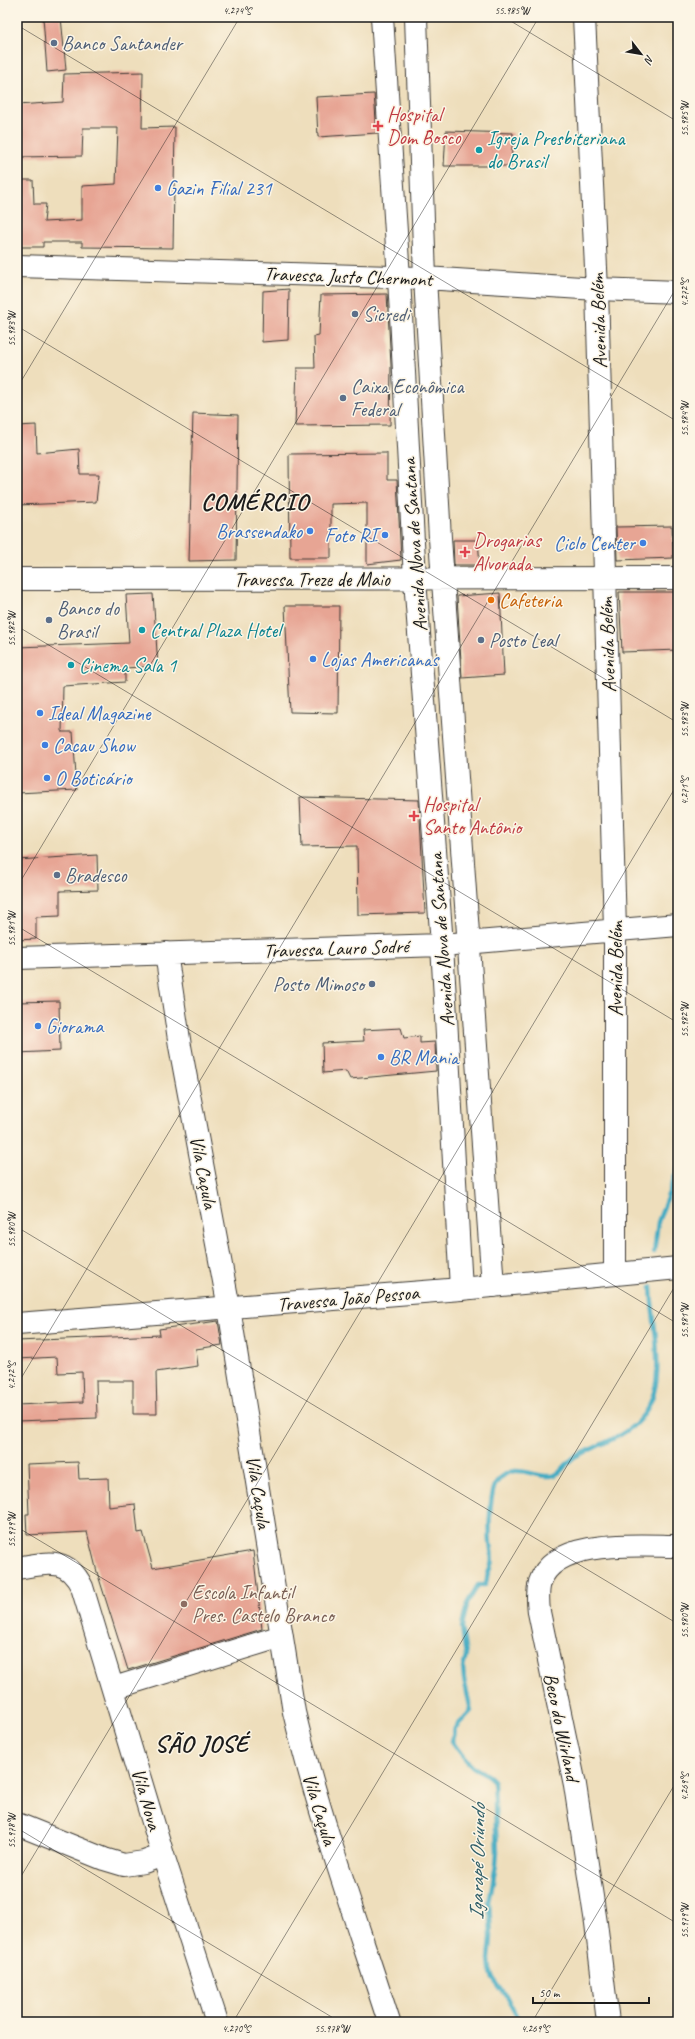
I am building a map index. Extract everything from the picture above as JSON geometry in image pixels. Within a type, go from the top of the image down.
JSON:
[{"type":"street","name":"Avenida Nova de Santana","points":[[382,17],[399,278],[415,579],[424,681],[442,945],[461,1289]]},
{"type":"street","name":"Avenida Nova de Santana","points":[[416,17],[425,278],[442,579],[470,942],[477,1080],[493,1286]]},
{"type":"street","name":"Avenida Belém","points":[[584,17],[597,289],[615,930],[615,1274]]},
{"type":"street","points":[[388,104],[419,102]]},
{"type":"street","name":"Travessa Justo Chermont","points":[[17,266],[425,278],[597,289],[678,292]]},
{"type":"street","name":"Travessa Treze de Maio","points":[[17,579],[678,578]]},
{"type":"street","points":[[424,681],[450,679]]},
{"type":"street","points":[[428,746],[454,745]]},
{"type":"street","name":"Travessa Lauro Sodré","points":[[17,958],[166,952],[442,945],[678,925]]},
{"type":"street","name":"Vila Caçula","points":[[166,952],[180,1046],[230,1308],[294,1712],[307,1766],[389,2022]]},
{"type":"street","points":[[449,1080],[477,1080]]},
{"type":"street","name":"Travessa João Pessoa","points":[[17,1324],[461,1289],[678,1268]]},
{"type":"street","name":"Beco do Wirland","points":[[608,2022],[596,1923],[580,1817],[539,1612],[538,1588],[546,1572],[556,1562],[583,1550],[597,1547],[678,1546]]},
{"type":"street","name":"Vila Nova","points":[[17,1568],[51,1563],[62,1565],[70,1569],[76,1576],[88,1602],[163,1855],[217,2022]]},
{"type":"street","points":[[114,1688],[282,1636]]},
{"type":"street","points":[[17,1824],[124,1865],[144,1862],[163,1855]]},
{"type":"building","name":"Banco Santander","points":[[43,17],[61,17],[66,70],[47,72]]},
{"type":"building","points":[[143,72],[142,128],[175,127],[173,248],[82,247],[82,242],[43,242],[43,247],[17,247],[17,180],[33,180],[34,204],[46,204],[44,222],[82,220],[82,186],[116,184],[118,128],[83,128],[82,156],[17,157],[17,105],[63,102],[64,74]]},
{"type":"building","points":[[374,94],[377,133],[318,137],[316,97]]},
{"type":"building","name":"Igreja Presbiteriana do Brasil","points":[[446,131],[513,133],[511,166],[444,166]]},
{"type":"building","points":[[289,289],[288,340],[262,342],[263,291]]},
{"type":"building","points":[[387,294],[391,365],[390,425],[295,426],[297,368],[315,368],[314,336],[319,335],[321,295]]},
{"type":"building","points":[[193,413],[238,415],[236,560],[189,561]]},
{"type":"building","points":[[36,425],[37,453],[79,449],[80,474],[99,474],[96,502],[17,505],[17,426]]},
{"type":"building","name":"Brassendako","points":[[387,453],[387,480],[397,480],[401,560],[367,564],[367,503],[331,504],[331,558],[290,558],[289,454]]},
{"type":"building","name":"Ciclo Center","points":[[672,526],[673,558],[617,560],[616,527]]},
{"type":"building","name":"Drogarias Alvorada","points":[[453,540],[478,540],[480,565],[454,565]]},
{"type":"building","points":[[619,592],[678,592],[678,650],[622,652]]},
{"type":"building","name":"Posto Leal","points":[[500,593],[504,675],[462,678],[457,596]]},
{"type":"building","points":[[153,594],[158,666],[125,668],[125,682],[63,686],[62,732],[73,732],[77,790],[17,793],[17,647],[129,643],[126,595]]},
{"type":"building","name":"Lojas Americanas","points":[[285,606],[339,606],[338,713],[290,712]]},
{"type":"building","points":[[300,797],[419,800],[425,913],[358,915],[357,846],[302,847]]},
{"type":"building","name":"Bradesco","points":[[97,855],[98,890],[60,891],[60,916],[36,917],[36,939],[17,940],[17,860]]},
{"type":"building","name":"Giorama","points":[[59,1001],[60,1051],[17,1053],[17,1002]]},
{"type":"building","name":"BR Mania","points":[[401,1028],[404,1038],[420,1036],[420,1043],[435,1042],[436,1071],[350,1079],[346,1071],[323,1073],[322,1043],[364,1041],[363,1030]]},
{"type":"building","points":[[218,1321],[222,1345],[196,1349],[198,1366],[156,1372],[157,1414],[133,1414],[133,1381],[96,1381],[97,1418],[17,1421],[17,1405],[83,1402],[82,1372],[58,1373],[57,1357],[17,1359],[17,1341],[160,1335],[159,1329]]},
{"type":"building","name":"Escola Infantil Pres. Castelo Branco","points":[[78,1462],[79,1479],[108,1478],[109,1507],[135,1504],[138,1533],[143,1532],[153,1568],[253,1551],[262,1629],[128,1670],[97,1572],[87,1532],[27,1535],[26,1514],[29,1514],[27,1464]]},
{"type":"waterway","points":[[654,1252],[658,1222],[678,1168]]},
{"type":"waterway","name":"Igarapé Oriundo","points":[[520,2022],[504,1993],[493,1978],[490,1970],[489,1959],[491,1937],[489,1902],[497,1851],[494,1782],[487,1775],[473,1767],[452,1741],[455,1728],[471,1711],[464,1679],[463,1668],[466,1656],[462,1627],[467,1604],[478,1585],[485,1585],[492,1563],[490,1544],[490,1512],[492,1494],[497,1482],[510,1472],[517,1471],[544,1476],[558,1474],[575,1456],[612,1440],[628,1430],[645,1412],[653,1396],[657,1379],[656,1341],[651,1287]]},
{"type":"place","name":"Banco Santander","points":[[54,43]]},
{"type":"place","name":"Hospital Dom Bosco","points":[[378,126]]},
{"type":"place","name":"Igreja Presbiteriana do Brasil","points":[[479,150]]},
{"type":"place","name":"Gazin Filial 231","points":[[158,188]]},
{"type":"place","name":"Sicredi","points":[[355,314]]},
{"type":"place","name":"Caixa Econômica Federal","points":[[343,398]]},
{"type":"place","name":"Brassendako","points":[[310,531]]},
{"type":"place","name":"Foto RI","points":[[385,535]]},
{"type":"place","name":"Ciclo Center","points":[[643,543]]},
{"type":"place","name":"Drogarias Alvorada","points":[[465,552]]},
{"type":"place","name":"Cafeteria","points":[[491,600]]},
{"type":"place","name":"Banco do Brasil","points":[[49,620]]},
{"type":"place","name":"Central Plaza Hotel","points":[[142,630]]},
{"type":"place","name":"Posto Leal","points":[[481,640]]},
{"type":"place","name":"Lojas Americanas","points":[[313,659]]},
{"type":"place","name":"Cinema Sala 1","points":[[71,665]]},
{"type":"place","name":"Ideal Magazine","points":[[40,713]]},
{"type":"place","name":"Cacau Show","points":[[45,745]]},
{"type":"place","name":"O Boticário","points":[[47,778]]},
{"type":"place","name":"Hospital Santo Antônio","points":[[414,816]]},
{"type":"place","name":"Bradesco","points":[[57,875]]},
{"type":"place","name":"Posto Mimoso","points":[[372,984]]},
{"type":"place","name":"Giorama","points":[[38,1026]]},
{"type":"place","name":"BR Mania","points":[[381,1057]]},
{"type":"place","name":"Escola Infantil Pres. Castelo Branco","points":[[184,1604]]},
{"type":"district","name":"COMÉRCIO","points":[[255,502]]},
{"type":"district","name":"SÃO JOSÉ","points":[[202,1744]]}]
